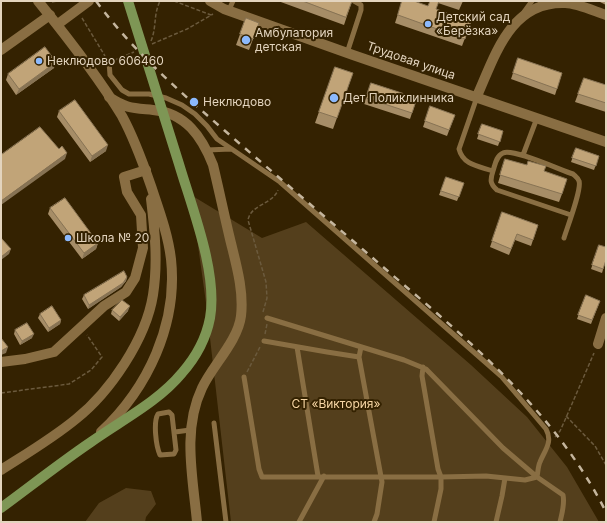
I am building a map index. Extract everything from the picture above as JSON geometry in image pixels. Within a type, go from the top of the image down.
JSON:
[{"type":"main road","points":[[1,508],[164,390],[182,374],[204,341],[210,318],[211,290],[207,259],[128,1]]},
{"type":"street","points":[[38,1],[58,24],[97,78],[123,118],[146,170],[162,218],[171,259],[172,298],[165,328],[156,355],[141,385],[119,414],[91,442]]},
{"type":"street","points":[[58,24],[89,1]]},
{"type":"street","name":"Трудовая улица","points":[[210,1],[347,53],[477,96],[606,142]]},
{"type":"street","points":[[477,96],[504,39],[520,17],[540,7],[564,2],[606,15]]},
{"type":"street","points":[[1,50],[50,15]]},
{"type":"street","points":[[109,97],[120,105],[134,109],[154,110],[175,116],[189,125],[200,138],[213,165],[242,293],[241,318],[236,332],[202,387],[195,405],[190,430],[190,454],[197,522]]},
{"type":"street","points":[[1,362],[25,359],[54,352],[104,306],[126,292],[135,278],[143,248],[141,214],[127,192],[124,177],[146,170]]},
{"type":"street","points":[[1,470],[76,419],[106,389],[129,357],[144,324],[152,296],[156,246],[149,182]]},
{"type":"street","points":[[598,344],[606,318]]},
{"type":"lane","points":[[347,53],[361,10],[361,5],[354,1]]},
{"type":"lane","points":[[520,17],[532,1]]},
{"type":"lane","points":[[109,62],[110,75],[122,90],[130,94],[149,94],[166,98],[182,105],[195,114],[207,126],[216,139],[280,182],[437,318],[507,381],[546,429],[549,437],[549,442],[536,477]]},
{"type":"lane","points":[[97,78],[110,75]]},
{"type":"lane","points":[[477,96],[459,148],[461,156],[467,162],[493,171]]},
{"type":"lane","points":[[523,155],[537,118]]},
{"type":"lane","points":[[207,150],[231,149]]},
{"type":"lane","points":[[564,238],[580,187],[579,180],[573,174],[523,155],[509,152],[502,153],[497,159],[490,180],[493,187],[497,190],[571,215]]},
{"type":"lane","points":[[267,318],[423,367],[433,375],[503,448],[536,477],[563,495],[564,500],[560,522]]},
{"type":"lane","points":[[264,340],[359,357]]},
{"type":"lane","points":[[297,347],[321,476],[299,522]]},
{"type":"lane","points":[[361,348],[359,357],[381,476],[381,490],[377,514],[374,522]]},
{"type":"lane","points":[[423,367],[424,384],[438,469],[441,477],[441,489],[434,522]]},
{"type":"lane","points":[[244,377],[259,469],[262,476],[486,476],[525,480],[536,477]]},
{"type":"lane","points":[[169,412],[172,415],[175,432],[176,450],[174,454],[160,455],[158,450],[155,418],[158,414],[169,412]]},
{"type":"lane","points":[[214,424],[226,522]]},
{"type":"lane","points":[[175,432],[190,430]]},
{"type":"lane","points":[[496,522],[505,478]]},
{"type":"path","points":[[50,1],[57,1]]},
{"type":"path","points":[[160,1],[156,11],[155,31],[149,45],[187,29],[211,15],[229,7]]},
{"type":"path","points":[[174,1],[211,15]]},
{"type":"path","points":[[77,10],[109,62],[138,51]]},
{"type":"path","points":[[244,377],[264,340],[267,328],[267,318],[263,313],[267,298],[266,282],[248,220],[249,215],[257,206],[265,204],[277,192],[280,182]]},
{"type":"path","points":[[1,393],[69,384],[91,370],[102,357],[81,327]]},
{"type":"path","points":[[549,442],[560,432],[598,344]]},
{"type":"path","points":[[566,416],[595,446],[606,465]]},
{"type":"green space","name":"СТ «Виктория»","points":[[191,195],[262,238],[306,222],[471,365],[527,417],[567,467],[599,522],[231,522],[206,303]]},
{"type":"green space","points":[[126,488],[151,491],[156,504],[146,517],[145,522],[85,522],[99,503]]},
{"type":"building","points":[[303,1],[352,1],[346,17]]},
{"type":"building","points":[[402,1],[414,1],[428,6],[430,1],[439,1],[436,9],[471,22],[465,39],[398,15]]},
{"type":"building","points":[[246,18],[259,23],[253,39],[240,34]]},
{"type":"building","points":[[45,47],[56,62],[19,89],[8,74]]},
{"type":"building","points":[[518,58],[562,73],[557,89],[513,73]]},
{"type":"building","name":"Дет Поликлинника","points":[[335,67],[353,73],[337,118],[319,112]]},
{"type":"building","points":[[584,78],[606,85],[606,103],[578,94]]},
{"type":"building","points":[[371,83],[417,98],[412,113],[366,98]]},
{"type":"building","points":[[75,100],[108,145],[92,156],[59,111]]},
{"type":"building","points":[[430,106],[455,115],[449,130],[425,121]]},
{"type":"building","points":[[482,124],[503,131],[500,142],[478,134]]},
{"type":"building","points":[[40,127],[59,149],[62,146],[67,153],[1,201],[1,155]]},
{"type":"building","points":[[576,148],[599,156],[596,166],[572,158]]},
{"type":"building","points":[[505,159],[527,165],[528,161],[546,166],[544,171],[567,179],[562,194],[500,175]]},
{"type":"building","points":[[446,177],[464,183],[459,197],[441,191]]},
{"type":"building","points":[[65,198],[98,243],[84,253],[50,208]]},
{"type":"building","points":[[502,212],[538,225],[533,240],[517,234],[511,249],[492,241]]},
{"type":"building","points":[[2,239],[11,249],[1,257],[1,240]]},
{"type":"building","points":[[599,245],[606,247],[606,260],[603,269],[592,265]]},
{"type":"building","points":[[124,271],[127,277],[123,283],[89,305],[84,295]]},
{"type":"building","points":[[586,295],[600,301],[592,320],[578,315]]},
{"type":"building","points":[[122,300],[130,306],[120,317],[112,310]]},
{"type":"building","points":[[52,306],[61,320],[49,328],[40,314]]},
{"type":"building","points":[[27,323],[34,334],[22,341],[15,330]]},
{"type":"building","points":[[1,338],[8,347],[1,351]]},
{"type":"railway","points":[[96,1],[125,37],[173,85],[451,326],[510,382],[537,411],[563,443],[586,476],[606,512]]},
{"type":"place","name":"Детский сад «Берёзка»","points":[[428,24]]},
{"type":"place","name":"Амбулатория детская","points":[[246,40]]},
{"type":"place","name":"Неклюдово 606460","points":[[39,61]]},
{"type":"place","name":"Дет Поликлинника","points":[[334,98]]},
{"type":"place","name":"Неклюдово","points":[[194,102]]},
{"type":"place","name":"Школа № 20","points":[[68,238]]}]
